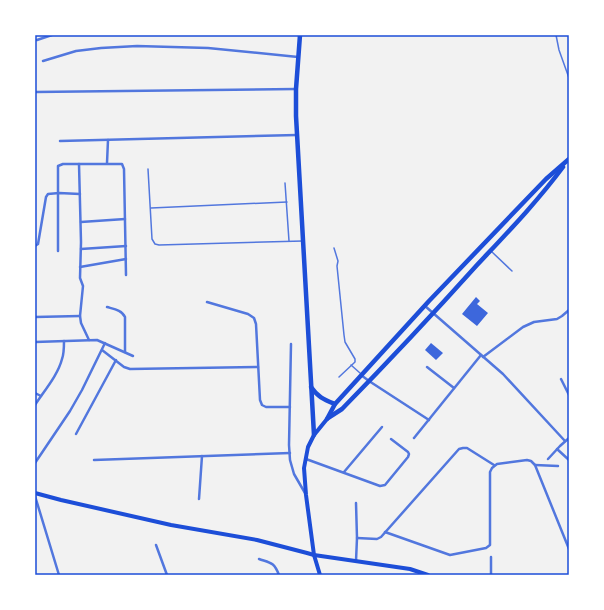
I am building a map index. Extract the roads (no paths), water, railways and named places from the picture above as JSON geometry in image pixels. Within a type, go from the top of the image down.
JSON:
[{"type":"main road","points":[[300,35],[296,89],[296,116],[314,435]]},
{"type":"main road","points":[[327,419],[342,409],[433,313],[551,184],[569,159]]},
{"type":"main road","points":[[320,575],[314,555],[304,468],[308,447],[314,435],[327,419],[335,404],[424,306],[546,179],[569,159]]},
{"type":"main road","points":[[311,387],[320,398],[335,404]]},
{"type":"main road","points":[[35,494],[170,525],[257,540],[314,555],[410,569],[428,575]]},
{"type":"street","points":[[37,40],[52,35]]},
{"type":"street","points":[[43,61],[76,52],[101,48],[137,46],[208,48],[299,57]]},
{"type":"street","points":[[35,92],[296,89]]},
{"type":"street","points":[[60,141],[297,136]]},
{"type":"street","points":[[107,163],[108,140]]},
{"type":"street","points":[[58,250],[58,166],[63,164],[120,163],[124,166],[126,275]]},
{"type":"street","points":[[79,164],[81,249],[80,278],[83,286],[80,316],[81,323],[89,340]]},
{"type":"street","points":[[35,246],[38,244],[46,197],[50,194],[59,193],[80,194]]},
{"type":"street","points":[[80,222],[125,219]]},
{"type":"street","points":[[81,249],[126,246]]},
{"type":"street","points":[[80,266],[126,259]]},
{"type":"street","points":[[207,302],[248,314],[254,318],[256,324],[260,400],[262,405],[266,407],[290,407]]},
{"type":"street","points":[[424,306],[503,374],[565,441]]},
{"type":"street","points":[[107,307],[124,313],[125,352]]},
{"type":"street","points":[[414,438],[482,356],[523,327],[534,322],[557,319],[569,310]]},
{"type":"street","points":[[35,317],[80,316]]},
{"type":"street","points":[[35,342],[97,340],[133,356]]},
{"type":"street","points":[[35,405],[61,365],[64,341]]},
{"type":"street","points":[[35,463],[70,411],[105,343]]},
{"type":"street","points":[[291,344],[290,460],[294,474],[306,495]]},
{"type":"street","points":[[102,350],[124,367],[130,369],[258,367]]},
{"type":"street","points":[[76,434],[116,360]]},
{"type":"street","points":[[427,367],[454,388]]},
{"type":"street","points":[[362,375],[429,420]]},
{"type":"street","points":[[561,380],[569,395]]},
{"type":"street","points":[[35,393],[41,396]]},
{"type":"street","points":[[344,472],[382,427]]},
{"type":"street","points":[[548,459],[569,438]]},
{"type":"street","points":[[306,458],[380,486],[384,485],[409,454],[391,439]]},
{"type":"street","points":[[357,538],[377,539],[381,537],[459,449],[467,448],[494,465],[527,460],[531,461],[535,465],[569,549]]},
{"type":"street","points":[[557,449],[569,460]]},
{"type":"street","points":[[94,460],[290,453]]},
{"type":"street","points":[[198,499],[202,456]]},
{"type":"street","points":[[385,532],[450,555],[486,548],[490,545],[490,472],[494,465]]},
{"type":"street","points":[[535,465],[558,466]]},
{"type":"street","points":[[35,494],[59,575]]},
{"type":"street","points":[[356,503],[356,562]]},
{"type":"street","points":[[156,545],[167,575]]},
{"type":"street","points":[[491,557],[491,575]]},
{"type":"street","points":[[259,559],[269,562],[274,566],[279,575]]},
{"type":"lane","points":[[556,35],[559,50],[569,78]]},
{"type":"lane","points":[[148,169],[152,239],[155,244],[303,241]]},
{"type":"lane","points":[[286,183],[289,241]]},
{"type":"lane","points":[[150,208],[287,202]]},
{"type":"lane","points":[[334,248],[338,261],[337,266],[345,342],[355,359],[355,362],[339,377]]},
{"type":"lane","points":[[491,250],[512,271]]},
{"type":"lane","points":[[351,365],[362,375]]}]
